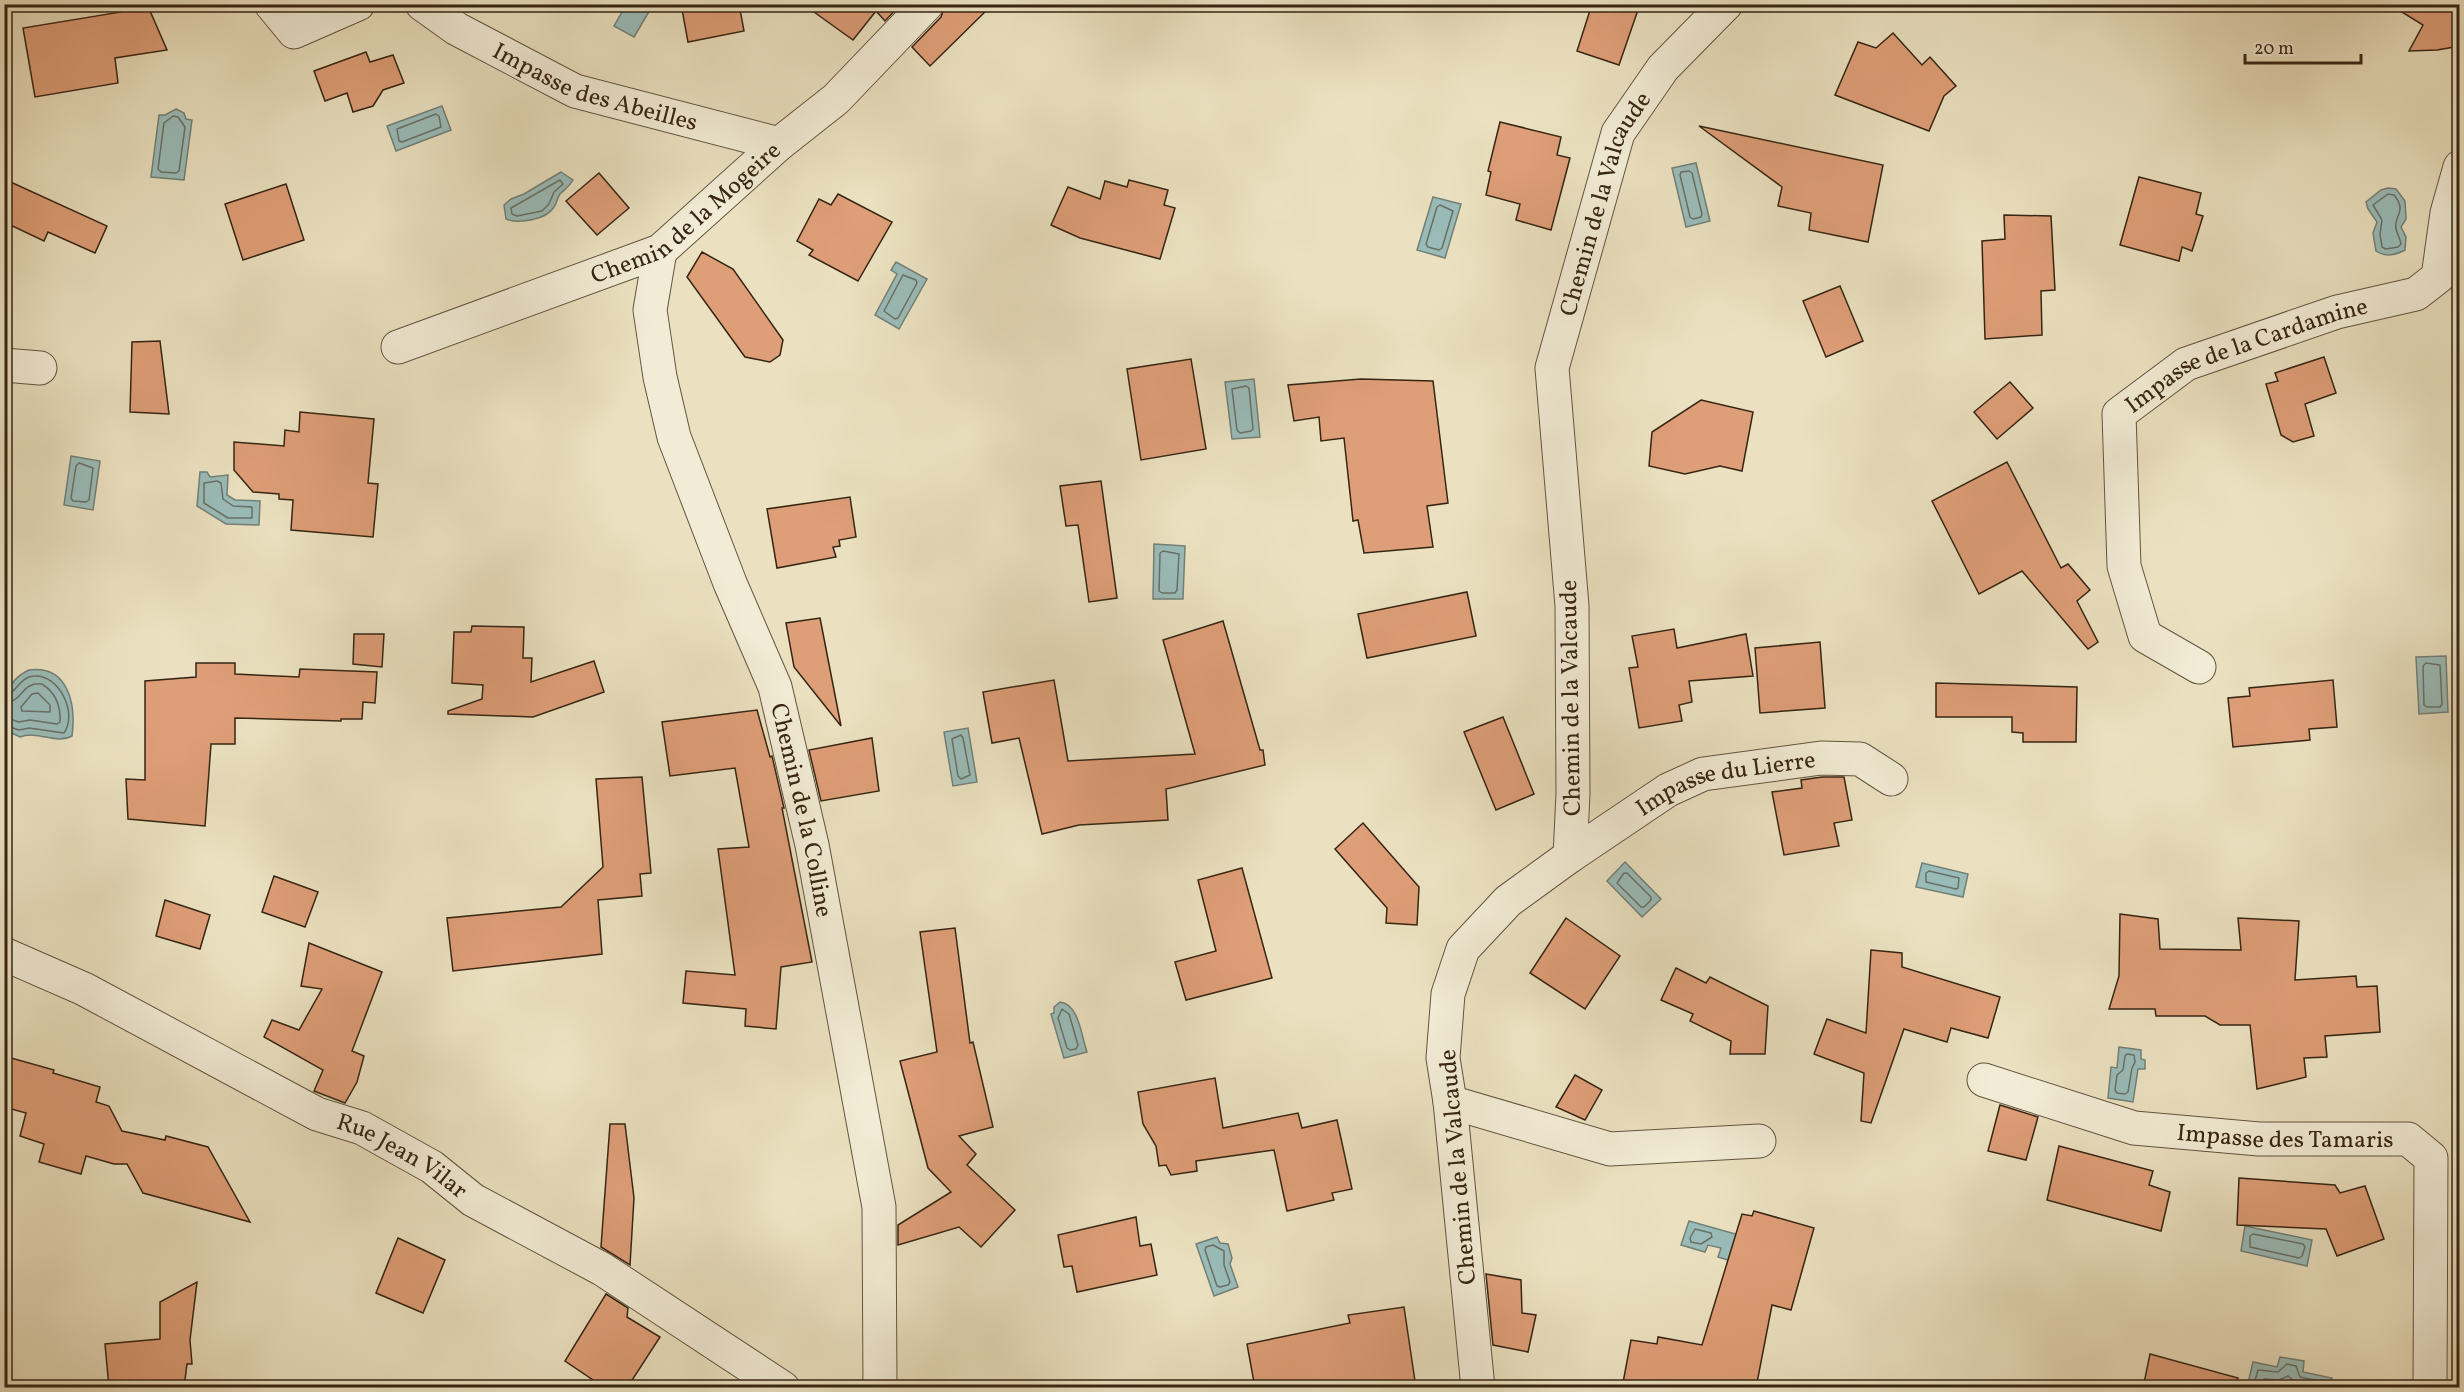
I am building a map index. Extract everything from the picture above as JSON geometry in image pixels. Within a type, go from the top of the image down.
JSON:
[{"type":"street","points":[[271,4],[294,32],[358,4]]},
{"type":"street","name":"Impasse des Abeilles","points":[[422,4],[457,29],[575,91],[779,144]]},
{"type":"street","name":"Chemin de la Mogeire","points":[[398,347],[660,251],[779,144],[836,99],[927,4]]},
{"type":"street","name":"Chemin de la Valcaude","points":[[1478,1388],[1450,1102],[1443,1058],[1448,994],[1463,949],[1508,902],[1570,856],[1573,794],[1572,606],[1552,368],[1618,133],[1663,68],[1726,4]]},
{"type":"street","name":"Impasse de la Cardamine","points":[[2199,666],[2145,636],[2124,566],[2119,414],[2186,364],[2337,312],[2416,294],[2438,277],[2447,213],[2460,166]]},
{"type":"street","name":"Chemin de la Colline","points":[[660,251],[650,310],[660,377],[674,437],[730,583],[775,687],[812,845],[879,1207],[880,1388]]},
{"type":"street","points":[[4,365],[40,368]]},
{"type":"street","name":"Impasse du Lierre","points":[[1570,856],[1668,790],[1703,774],[1831,758],[1860,759],[1891,780]]},
{"type":"street","name":"Rue Jean Vilar","points":[[4,954],[84,989],[316,1114],[362,1128],[432,1167],[473,1200],[602,1269],[783,1388]]},
{"type":"street","name":"Impasse des Tamaris","points":[[1984,1080],[2134,1128],[2259,1139],[2408,1139],[2431,1158],[2430,1388]]},
{"type":"street","points":[[1450,1102],[1610,1149],[1759,1141]]},
{"type":"water","points":[[626,5],[653,5],[634,37],[614,26]]},
{"type":"water","points":[[442,106],[451,130],[396,151],[387,126]]},
{"type":"water","points":[[176,109],[184,113],[186,119],[192,120],[184,180],[151,177],[159,115],[165,115]]},
{"type":"water","points":[[1696,163],[1710,221],[1686,227],[1672,168]]},
{"type":"water","points":[[561,172],[573,180],[560,194],[550,211],[532,220],[506,219],[504,205],[511,199]]},
{"type":"water","points":[[2396,189],[2405,201],[2406,219],[2401,227],[2406,237],[2405,250],[2390,255],[2376,251],[2373,233],[2377,222],[2366,202],[2381,190]]},
{"type":"water","points":[[1433,197],[1461,204],[1445,258],[1417,250]]},
{"type":"water","points":[[896,262],[927,279],[899,329],[875,315],[897,274],[891,270]]},
{"type":"water","points":[[1254,379],[1260,437],[1232,439],[1225,382]]},
{"type":"water","points":[[71,456],[100,461],[93,510],[64,505]]},
{"type":"water","points":[[200,472],[207,472],[210,477],[228,475],[227,495],[235,500],[260,501],[259,525],[226,524],[197,506]]},
{"type":"water","points":[[1154,544],[1185,546],[1183,599],[1153,599]]},
{"type":"water","points":[[2446,656],[2448,712],[2419,714],[2416,657]]},
{"type":"water","points":[[29,670],[42,670],[53,674],[67,690],[73,712],[72,736],[60,739],[33,735],[20,737],[7,731],[5,703],[7,695],[14,681]]},
{"type":"water","points":[[968,728],[977,782],[953,786],[944,732]]},
{"type":"water","points":[[1625,862],[1661,899],[1642,917],[1607,881]]},
{"type":"water","points":[[1922,863],[1968,874],[1963,897],[1916,887]]},
{"type":"water","points":[[1060,1002],[1071,1008],[1075,1014],[1087,1052],[1064,1058],[1051,1014]]},
{"type":"water","points":[[2119,1047],[2141,1050],[2141,1059],[2145,1060],[2145,1069],[2138,1069],[2133,1102],[2108,1098],[2111,1067],[2117,1068]]},
{"type":"water","points":[[1689,1221],[1739,1235],[1731,1261],[1718,1257],[1721,1248],[1708,1245],[1705,1252],[1681,1245]]},
{"type":"water","points":[[2245,1226],[2312,1240],[2307,1266],[2241,1251]]},
{"type":"water","points":[[1217,1237],[1220,1243],[1228,1244],[1232,1258],[1230,1264],[1238,1287],[1214,1296],[1196,1244]]},
{"type":"water","points":[[2280,1357],[2304,1361],[2303,1372],[2332,1378],[2330,1387],[2247,1387],[2253,1362],[2277,1367]]},
{"type":"building","points":[[120,4],[147,4],[167,50],[115,58],[118,83],[35,97],[23,28],[121,12]]},
{"type":"building","points":[[681,4],[739,4],[744,31],[688,42]]},
{"type":"building","points":[[803,4],[901,4],[885,21],[876,11],[853,40]]},
{"type":"building","points":[[945,4],[993,4],[930,66],[912,47],[941,17]]},
{"type":"building","points":[[1592,4],[1640,4],[1619,65],[1577,51]]},
{"type":"building","points":[[2389,4],[2460,4],[2460,46],[2409,51],[2423,25]]},
{"type":"building","points":[[1893,33],[1922,65],[1930,57],[1956,86],[1944,96],[1929,131],[1835,95],[1858,42],[1876,48]]},
{"type":"building","points":[[366,52],[370,62],[393,55],[404,83],[383,90],[373,106],[353,112],[347,93],[325,101],[314,71]]},
{"type":"building","points":[[1500,122],[1561,137],[1557,155],[1570,158],[1551,230],[1516,220],[1520,204],[1486,195],[1491,172],[1488,171]]},
{"type":"building","points":[[1699,126],[1883,165],[1868,242],[1809,230],[1811,213],[1778,206],[1782,187]]},
{"type":"building","points":[[599,173],[629,208],[597,235],[566,201]]},
{"type":"building","points":[[2139,177],[2201,193],[2196,214],[2203,216],[2192,251],[2182,247],[2179,261],[2120,245]]},
{"type":"building","points":[[4,179],[107,226],[95,253],[48,232],[44,241],[4,222]]},
{"type":"building","points":[[1129,180],[1168,190],[1164,205],[1175,208],[1160,259],[1080,238],[1051,225],[1068,187],[1100,199],[1105,181],[1127,187]]},
{"type":"building","points":[[286,184],[304,240],[243,260],[225,204]]},
{"type":"building","points":[[838,194],[892,222],[858,281],[809,255],[813,250],[797,241],[819,199],[831,205]]},
{"type":"building","points":[[2004,215],[2051,216],[2055,290],[2041,291],[2042,335],[1985,339],[1982,241],[2005,239]]},
{"type":"building","points":[[702,252],[733,269],[783,340],[780,355],[770,362],[745,357],[687,277]]},
{"type":"building","points":[[1840,286],[1863,341],[1826,357],[1803,301]]},
{"type":"building","points":[[160,341],[169,414],[130,412],[132,342]]},
{"type":"building","points":[[2324,357],[2336,393],[2305,404],[2314,436],[2293,442],[2281,435],[2266,384],[2278,381],[2275,373]]},
{"type":"building","points":[[1191,359],[1206,449],[1141,460],[1127,369]]},
{"type":"building","points":[[1361,379],[1433,381],[1448,503],[1427,506],[1433,547],[1364,553],[1358,520],[1353,521],[1344,438],[1321,441],[1319,417],[1294,421],[1288,385]]},
{"type":"building","points":[[2010,382],[2033,408],[1997,439],[1974,412]]},
{"type":"building","points":[[1701,400],[1753,412],[1742,471],[1720,466],[1685,474],[1649,466],[1652,432]]},
{"type":"building","points":[[300,412],[374,419],[368,483],[378,484],[373,537],[291,530],[293,500],[279,499],[279,494],[253,492],[234,470],[234,442],[284,446],[285,430],[299,432]]},
{"type":"building","points":[[2007,462],[2061,568],[2068,564],[2090,590],[2077,601],[2098,642],[2088,649],[2022,571],[1979,594],[1932,501]]},
{"type":"building","points":[[1101,481],[1117,598],[1089,602],[1078,525],[1066,526],[1060,486]]},
{"type":"building","points":[[850,497],[856,537],[839,540],[840,546],[833,547],[836,557],[777,568],[767,509]]},
{"type":"building","points":[[1467,592],[1476,636],[1367,658],[1358,614]]},
{"type":"building","points":[[820,618],[841,726],[794,667],[786,623]]},
{"type":"building","points":[[1223,621],[1260,750],[1263,750],[1265,765],[1166,789],[1168,820],[1079,825],[1042,834],[1019,738],[992,743],[983,692],[1054,680],[1068,761],[1195,754],[1163,640]]},
{"type":"building","points":[[472,626],[524,627],[523,658],[532,658],[531,682],[594,661],[604,692],[533,717],[448,714],[448,711],[482,699],[483,685],[452,683],[454,632],[471,632]]},
{"type":"building","points":[[1674,629],[1677,648],[1746,634],[1753,676],[1689,681],[1692,702],[1679,705],[1682,721],[1639,728],[1629,668],[1638,667],[1632,636]]},
{"type":"building","points":[[354,634],[384,634],[382,667],[353,664]]},
{"type":"building","points":[[1820,642],[1825,708],[1760,713],[1755,648]]},
{"type":"building","points":[[196,663],[235,663],[235,674],[299,677],[300,669],[377,672],[375,703],[363,702],[362,719],[341,719],[341,721],[235,718],[235,744],[211,744],[205,826],[128,819],[126,779],[145,780],[145,681],[196,677]]},
{"type":"building","points":[[2333,680],[2337,727],[2309,729],[2310,740],[2233,747],[2228,698],[2250,696],[2249,688]]},
{"type":"building","points":[[1936,683],[2077,687],[2076,742],[2023,742],[2023,733],[2012,732],[2012,717],[1936,717]]},
{"type":"building","points":[[757,710],[770,757],[772,756],[784,808],[782,808],[812,962],[781,967],[776,1029],[745,1026],[746,1009],[683,1003],[686,971],[735,975],[718,849],[749,847],[735,768],[670,776],[662,722]]},
{"type":"building","points":[[1503,717],[1534,794],[1496,810],[1464,732]]},
{"type":"building","points":[[872,738],[879,791],[821,801],[809,750]]},
{"type":"building","points":[[642,777],[651,873],[640,874],[642,896],[598,900],[602,954],[453,971],[447,918],[561,907],[603,867],[596,779]]},
{"type":"building","points":[[1844,777],[1852,820],[1834,823],[1839,846],[1784,855],[1772,792],[1802,788],[1801,780]]},
{"type":"building","points":[[1363,823],[1419,887],[1417,925],[1386,923],[1387,908],[1335,849]]},
{"type":"building","points":[[1242,868],[1272,978],[1186,1000],[1175,962],[1216,951],[1198,880]]},
{"type":"building","points":[[274,876],[318,892],[305,927],[262,912]]},
{"type":"building","points":[[165,900],[210,915],[200,949],[156,936]]},
{"type":"building","points":[[2120,914],[2158,919],[2160,949],[2241,950],[2238,918],[2299,921],[2295,980],[2356,976],[2357,987],[2377,986],[2380,1032],[2325,1036],[2327,1057],[2304,1058],[2306,1077],[2257,1089],[2250,1025],[2220,1025],[2205,1016],[2156,1016],[2155,1009],[2109,1009],[2119,976]]},
{"type":"building","points":[[1566,918],[1620,956],[1585,1009],[1530,973]]},
{"type":"building","points":[[955,928],[970,1043],[973,1042],[993,1127],[959,1136],[976,1154],[967,1165],[1015,1210],[981,1247],[959,1227],[898,1245],[898,1225],[951,1192],[928,1168],[900,1061],[937,1052],[920,932]]},
{"type":"building","points":[[309,943],[382,972],[352,1051],[364,1056],[357,1082],[345,1103],[314,1091],[323,1070],[264,1037],[272,1020],[299,1030],[322,989],[301,986]]},
{"type":"building","points":[[1871,950],[1902,953],[1902,967],[2000,997],[1988,1038],[1951,1028],[1947,1042],[1904,1029],[1871,1123],[1861,1121],[1864,1073],[1814,1054],[1827,1019],[1866,1033]]},
{"type":"building","points":[[1676,968],[1706,983],[1710,977],[1768,1006],[1765,1054],[1730,1054],[1731,1041],[1690,1021],[1693,1014],[1661,1000]]},
{"type":"building","points":[[4,1056],[54,1070],[53,1073],[100,1087],[96,1102],[109,1106],[122,1131],[165,1140],[166,1136],[208,1147],[250,1222],[143,1193],[127,1164],[114,1164],[86,1156],[81,1174],[39,1162],[44,1144],[20,1136],[26,1113],[4,1107]]},
{"type":"building","points":[[1575,1075],[1602,1090],[1585,1120],[1556,1107]]},
{"type":"building","points":[[1215,1078],[1223,1128],[1298,1113],[1302,1128],[1337,1120],[1352,1189],[1332,1193],[1334,1200],[1287,1211],[1274,1150],[1196,1161],[1197,1171],[1171,1175],[1166,1165],[1159,1166],[1156,1146],[1143,1124],[1138,1092]]},
{"type":"building","points":[[2000,1105],[2038,1117],[2026,1160],[1988,1151]]},
{"type":"building","points":[[610,1124],[625,1124],[634,1198],[630,1265],[601,1247]]},
{"type":"building","points":[[2059,1146],[2153,1171],[2149,1185],[2170,1192],[2161,1231],[2047,1200]]},
{"type":"building","points":[[2239,1178],[2335,1185],[2340,1193],[2365,1186],[2384,1239],[2337,1256],[2326,1229],[2237,1225]]},
{"type":"building","points":[[1754,1211],[1814,1228],[1791,1310],[1772,1305],[1756,1388],[1622,1388],[1631,1340],[1657,1344],[1658,1337],[1702,1345],[1742,1214],[1752,1216]]},
{"type":"building","points":[[1136,1217],[1140,1246],[1151,1244],[1157,1275],[1077,1292],[1072,1266],[1064,1267],[1058,1235]]},
{"type":"building","points":[[398,1238],[445,1260],[423,1313],[376,1293]]},
{"type":"building","points":[[1486,1274],[1521,1280],[1522,1313],[1536,1315],[1528,1352],[1493,1345]]},
{"type":"building","points":[[197,1282],[190,1340],[192,1364],[187,1364],[184,1388],[109,1388],[105,1344],[160,1339],[160,1302]]},
{"type":"building","points":[[606,1294],[628,1308],[627,1317],[660,1337],[627,1388],[605,1388],[565,1361]]},
{"type":"building","points":[[1404,1307],[1416,1388],[1255,1388],[1247,1344],[1350,1323],[1348,1315]]},
{"type":"building","points":[[2150,1354],[2238,1378],[2236,1388],[2143,1388]]}]
